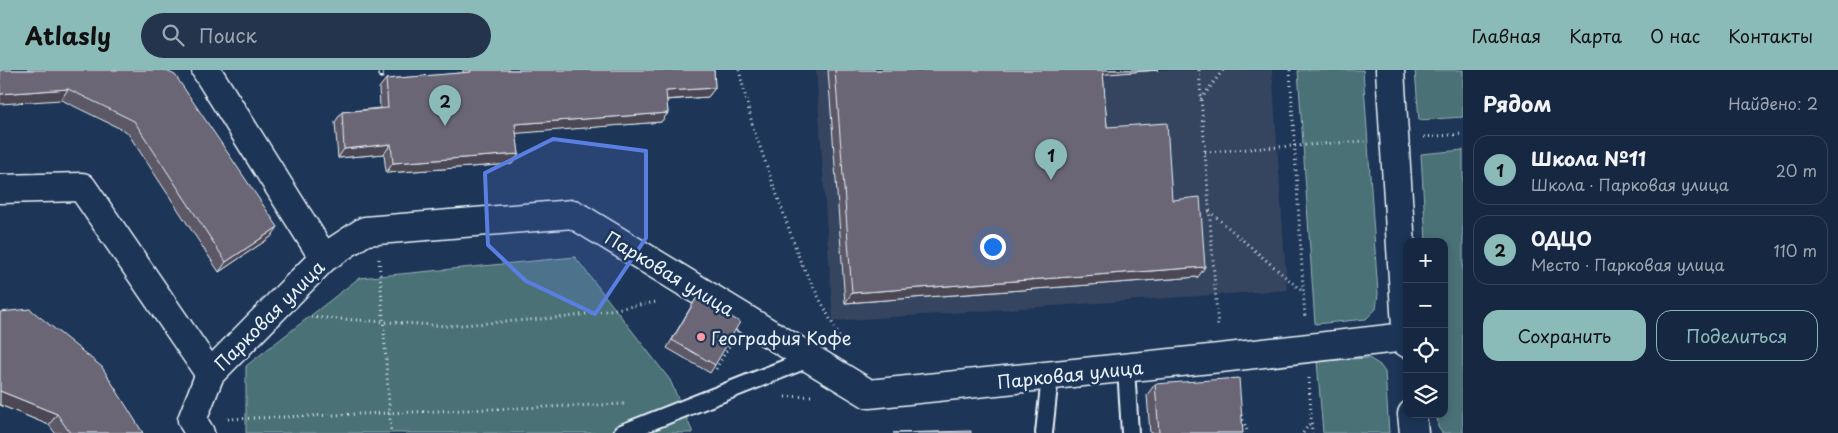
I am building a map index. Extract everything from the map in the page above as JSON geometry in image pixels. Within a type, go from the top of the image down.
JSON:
[{"type":"street","points":[[206,70],[324,258]]},
{"type":"street","points":[[1390,70],[1405,328]]},
{"type":"street","name":"Парковая улица","points":[[0,190],[82,187],[210,374]]},
{"type":"street","name":"Парковая улица","points":[[196,427],[210,374],[324,258],[365,231],[572,214],[869,394],[1403,337]]},
{"type":"street","points":[[1412,418],[1414,433]]},
{"type":"lane","points":[[622,433],[811,358]]},
{"type":"lane","points":[[1126,368],[1130,433]]},
{"type":"lane","points":[[1044,433],[1050,376]]},
{"type":"path","points":[[739,70],[753,127],[801,263],[842,341]]},
{"type":"path","points":[[1199,70],[1220,358]]},
{"type":"path","points":[[1201,99],[1223,70]]},
{"type":"path","points":[[1290,70],[1312,433]]},
{"type":"path","points":[[1204,152],[1294,146]]},
{"type":"path","points":[[1209,211],[1304,292]]},
{"type":"path","points":[[378,230],[391,433]]},
{"type":"path","points":[[269,314],[447,326],[568,318],[663,301]]},
{"type":"path","points":[[782,397],[812,396]]},
{"type":"path","points":[[196,427],[390,413],[628,403]]},
{"type":"path","points":[[1241,413],[1248,433]]},
{"type":"path","points":[[1303,433],[1312,422]]},
{"type":"highlighted area","points":[[553,139],[646,151],[646,238],[595,314],[526,281],[488,245],[485,173]]},
{"type":"shaded area","points":[[816,70],[1272,70],[1287,290],[833,321]]},
{"type":"green space","points":[[1298,70],[1363,70],[1378,294],[1376,309],[1366,319],[1315,324]]},
{"type":"green space","points":[[1415,70],[1463,70],[1463,117],[1419,120]]},
{"type":"green space","points":[[1463,150],[1463,433],[1442,433],[1438,427],[1437,418],[1448,418],[1448,238],[1426,238],[1421,154]]},
{"type":"green space","points":[[575,257],[670,380],[693,433],[246,433],[246,366],[359,278]]},
{"type":"green space","points":[[1369,358],[1380,365],[1385,372],[1389,433],[1323,433],[1317,361]]},
{"type":"building","points":[[0,70],[164,70],[175,75],[278,227],[226,262],[134,121],[68,89],[0,94]]},
{"type":"building","points":[[471,70],[714,70],[715,88],[666,91],[668,113],[515,124],[519,154],[393,163],[391,144],[344,149],[342,112],[388,108],[386,79],[471,72]]},
{"type":"building","points":[[835,70],[1103,70],[1107,127],[1167,123],[1172,200],[1200,197],[1205,267],[852,293]]},
{"type":"building","points":[[697,297],[740,322],[715,365],[672,340]]},
{"type":"building","points":[[30,309],[102,367],[143,433],[70,433],[57,414],[0,391],[0,312]]},
{"type":"building","points":[[1239,378],[1243,433],[1159,433],[1155,384]]},
{"type":"building","points":[[971,431],[971,433],[893,433]]},
{"type":"railway","points":[[381,70],[381,76]]},
{"type":"place","name":"ОДЦО","points":[[445,126]]},
{"type":"place","name":"Школа №11","points":[[1051,180]]},
{"type":"place","name":"География Кофе","points":[[701,337]]}]
